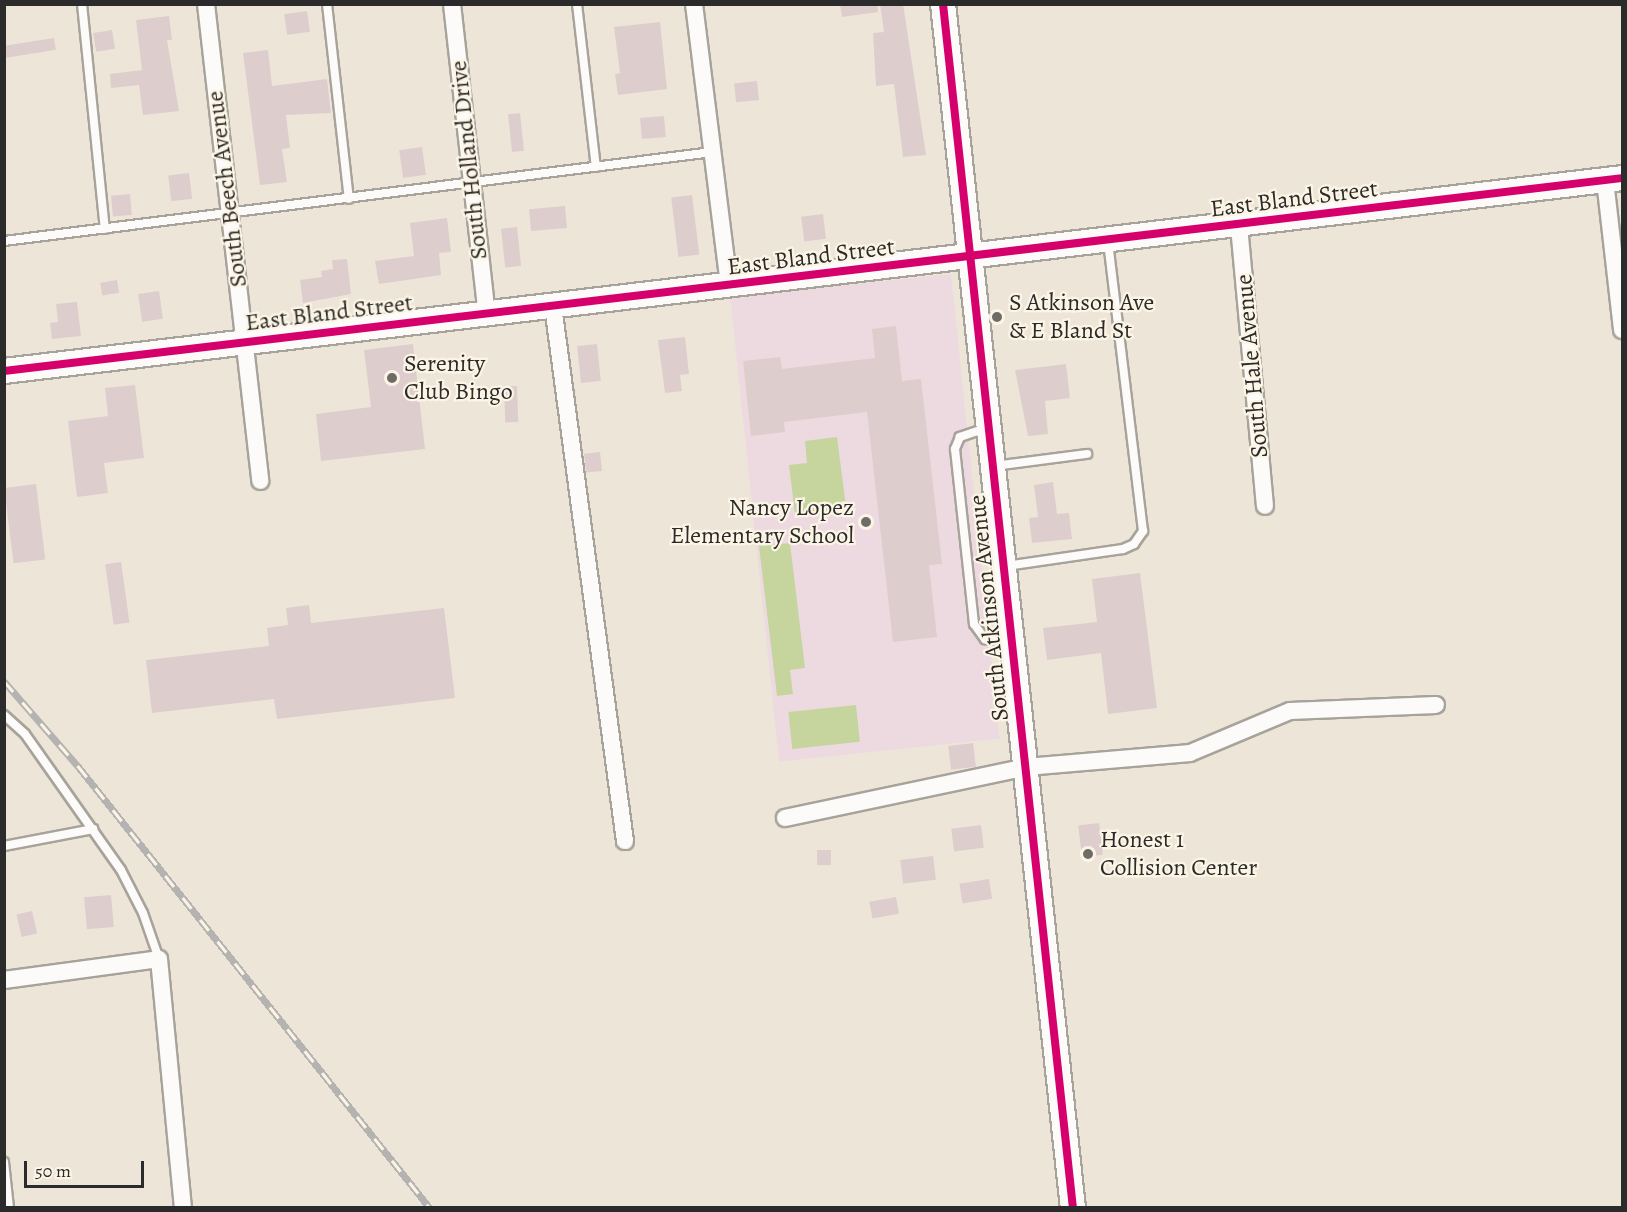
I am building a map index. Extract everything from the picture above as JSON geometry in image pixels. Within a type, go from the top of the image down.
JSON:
[{"type":"street","name":"South Beech Avenue","points":[[206,4],[260,481]]},
{"type":"street","name":"South Holland Drive","points":[[452,4],[487,315]]},
{"type":"street","points":[[694,4],[729,286]]},
{"type":"street","name":"South Atkinson Avenue","points":[[944,4],[1073,1208]]},
{"type":"street","points":[[1614,179],[1623,330]]},
{"type":"street","name":"East Bland Street","points":[[4,371],[1108,242],[1614,179]]},
{"type":"street","name":"South Hale Avenue","points":[[1239,226],[1265,506]]},
{"type":"street","points":[[553,306],[625,841]]},
{"type":"street","points":[[785,818],[1026,767],[1190,753],[1290,711],[1436,705]]},
{"type":"street","points":[[4,980],[159,959],[183,1208]]},
{"type":"lane","points":[[82,4],[105,229]]},
{"type":"lane","points":[[327,4],[349,199]]},
{"type":"lane","points":[[577,4],[596,167]]},
{"type":"lane","points":[[4,241],[230,215],[712,152]]},
{"type":"lane","points":[[1005,566],[1123,549],[1134,544],[1143,531],[1108,242]]},
{"type":"lane","points":[[990,428],[960,437],[955,449],[974,624],[985,639],[1013,641]]},
{"type":"lane","points":[[994,466],[1087,454]]},
{"type":"lane","points":[[4,715],[25,734],[93,829],[135,895],[159,959]]},
{"type":"lane","points":[[4,846],[93,829]]},
{"type":"lane","points":[[4,1162],[9,1208]]},
{"type":"shaded area","name":"Nancy Lopez Elementary School","points":[[951,274],[1000,738],[779,762],[730,297]]},
{"type":"green space","points":[[837,437],[846,507],[795,514],[789,465],[807,463],[805,441]]},
{"type":"green space","points":[[790,543],[805,668],[790,670],[793,694],[777,696],[759,546]]},
{"type":"green space","points":[[856,705],[860,742],[792,749],[788,712]]},
{"type":"building","points":[[840,4],[877,4],[878,12],[842,17]]},
{"type":"building","points":[[880,4],[903,4],[926,155],[903,157],[894,84],[876,86],[873,33],[884,32]]},
{"type":"building","points":[[307,11],[310,32],[287,35],[284,14]]},
{"type":"building","points":[[169,16],[172,40],[167,40],[179,111],[143,115],[139,85],[111,88],[110,74],[142,70],[136,20]]},
{"type":"building","points":[[660,22],[667,89],[618,95],[615,74],[620,73],[614,27]]},
{"type":"building","points":[[112,30],[115,49],[96,52],[93,33]]},
{"type":"building","points":[[54,38],[56,50],[6,58],[5,46]]},
{"type":"building","points":[[268,50],[272,86],[327,79],[331,113],[286,115],[290,148],[282,149],[287,182],[260,185],[243,53]]},
{"type":"building","points":[[757,81],[759,100],[736,102],[734,83]]},
{"type":"building","points":[[520,113],[524,151],[512,152],[508,114]]},
{"type":"building","points":[[664,116],[666,137],[642,139],[640,118]]},
{"type":"building","points":[[422,147],[426,175],[403,178],[399,150]]},
{"type":"building","points":[[189,173],[192,199],[171,201],[168,176]]},
{"type":"building","points":[[130,194],[132,215],[113,217],[111,196]]},
{"type":"building","points":[[692,195],[699,255],[678,257],[671,198]]},
{"type":"building","points":[[565,206],[567,228],[531,231],[529,209]]},
{"type":"building","points":[[823,214],[826,239],[804,241],[801,217]]},
{"type":"building","points":[[447,218],[451,252],[439,253],[441,275],[379,284],[375,261],[414,256],[410,223]]},
{"type":"building","points":[[517,227],[521,266],[505,267],[501,229]]},
{"type":"building","points":[[347,259],[351,294],[303,303],[300,280],[322,277],[321,271],[333,269],[332,260]]},
{"type":"building","points":[[117,280],[119,293],[102,295],[100,283]]},
{"type":"building","points":[[159,291],[163,319],[142,322],[138,294]]},
{"type":"building","points":[[77,302],[81,336],[52,339],[50,323],[58,322],[56,304]]},
{"type":"building","points":[[896,326],[902,381],[921,379],[942,564],[929,565],[937,637],[893,642],[867,412],[784,422],[785,432],[751,436],[743,361],[780,357],[782,369],[875,358],[872,329]]},
{"type":"building","points":[[685,337],[689,374],[680,375],[682,391],[665,393],[658,340]]},
{"type":"building","name":"Serenity Club Bingo","points":[[413,344],[425,449],[321,461],[316,414],[371,407],[364,350]]},
{"type":"building","points":[[597,344],[601,381],[581,383],[577,346]]},
{"type":"building","points":[[1066,364],[1070,398],[1045,401],[1048,434],[1028,436],[1015,370]]},
{"type":"building","points":[[135,385],[144,458],[104,463],[108,493],[77,497],[68,421],[108,416],[105,388]]},
{"type":"building","points":[[504,386],[517,386],[518,422],[505,422]]},
{"type":"building","points":[[600,452],[602,471],[586,473],[584,454]]},
{"type":"building","points":[[1053,482],[1057,514],[1069,513],[1072,539],[1032,543],[1029,518],[1038,517],[1034,485]]},
{"type":"building","points":[[36,484],[45,559],[14,563],[4,488]]},
{"type":"building","points":[[121,562],[129,622],[114,625],[105,564]]},
{"type":"building","points":[[1140,573],[1157,708],[1108,714],[1101,653],[1047,660],[1043,628],[1097,622],[1092,579]]},
{"type":"building","points":[[309,605],[311,623],[444,608],[455,698],[277,719],[274,699],[152,713],[146,660],[269,646],[267,628],[288,625],[286,608]]},
{"type":"building","points":[[973,743],[976,767],[951,770],[948,746]]},
{"type":"building","points":[[1099,823],[1103,855],[1082,857],[1078,826]]},
{"type":"building","points":[[981,825],[984,848],[954,851],[951,829]]},
{"type":"building","points":[[817,850],[831,850],[831,865],[817,865]]},
{"type":"building","points":[[933,856],[936,880],[903,884],[900,860]]},
{"type":"building","points":[[989,879],[992,899],[962,903],[959,884]]},
{"type":"building","points":[[111,895],[114,927],[87,929],[84,897]]},
{"type":"building","points":[[896,897],[899,914],[872,918],[869,902]]},
{"type":"building","points":[[32,911],[37,933],[22,937],[16,915]]},
{"type":"railway","points":[[4,681],[78,766],[430,1208]]},
{"type":"cycle path","points":[[943,4],[1073,1208]]},
{"type":"cycle path","points":[[4,371],[1622,178]]},
{"type":"place","name":"S Atkinson Ave & E Bland St","points":[[997,317]]},
{"type":"place","name":"Serenity Club Bingo","points":[[392,378]]},
{"type":"place","name":"Nancy Lopez Elementary School","points":[[866,522]]},
{"type":"place","name":"Honest 1 Collision Center","points":[[1088,854]]}]
